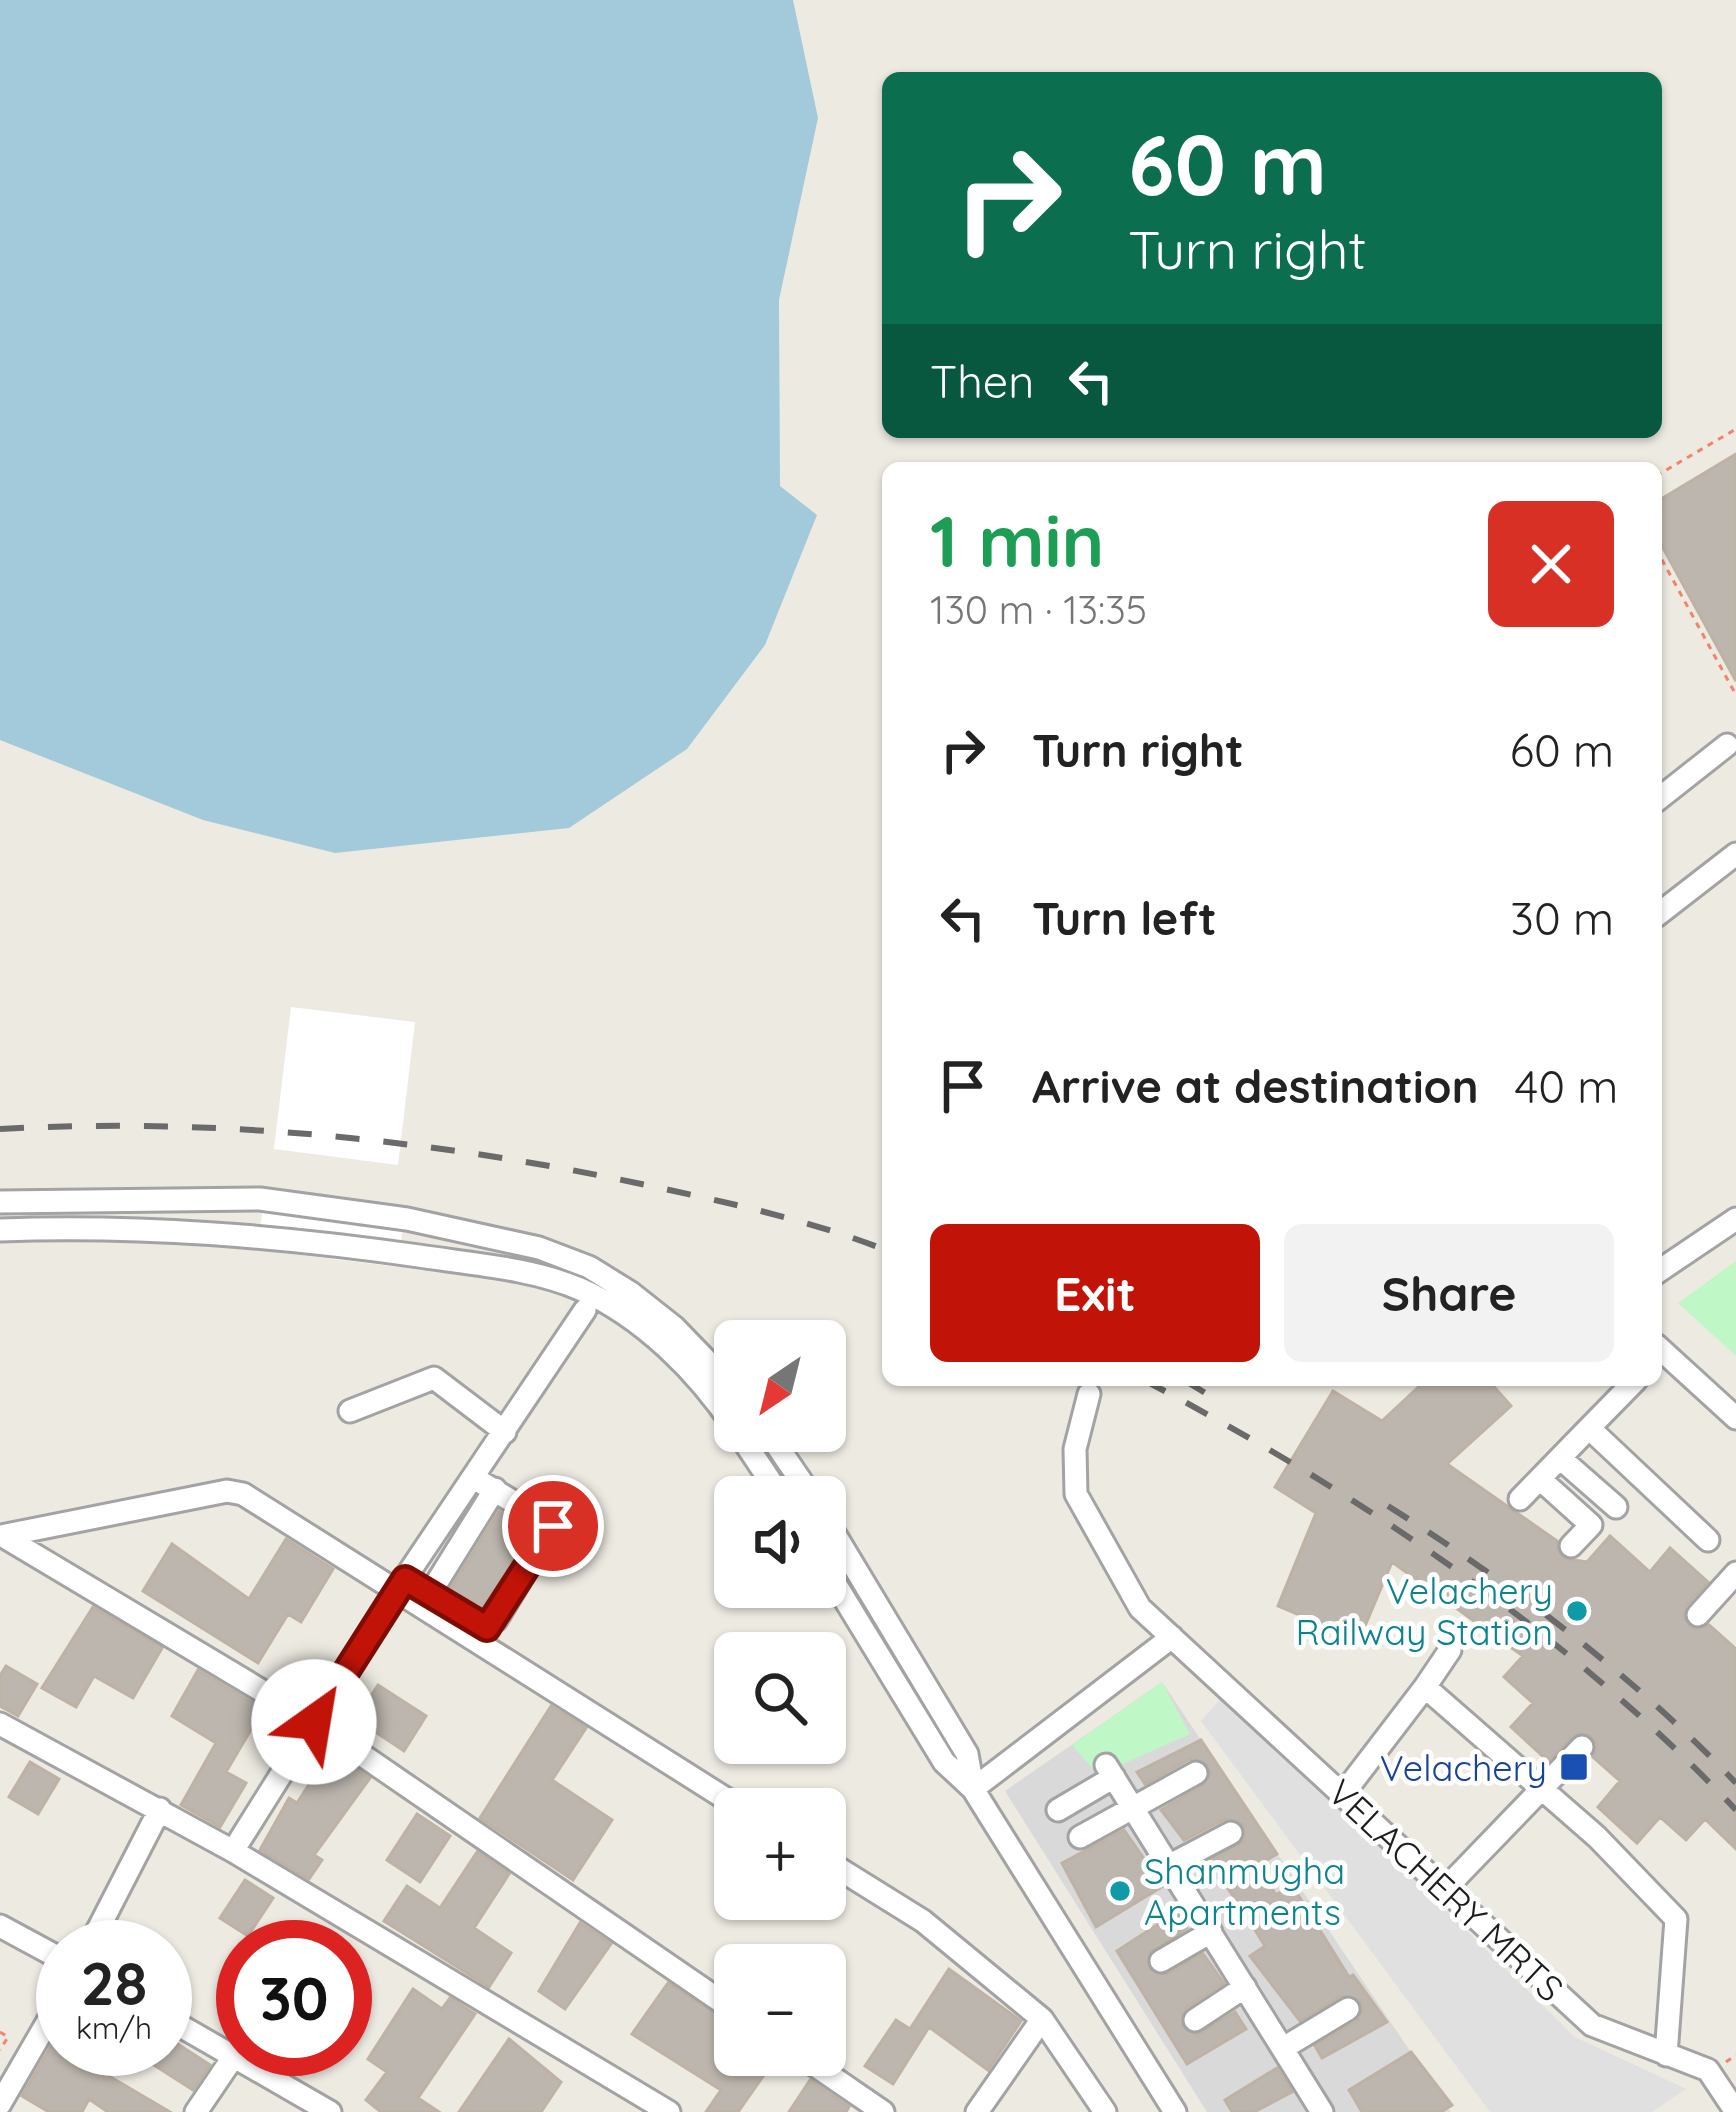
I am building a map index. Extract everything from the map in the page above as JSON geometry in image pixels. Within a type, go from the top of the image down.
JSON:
[{"type":"street","points":[[1662,797],[1727,745]]},
{"type":"street","points":[[1662,911],[1736,854]]},
{"type":"street","points":[[0,1202],[260,1199],[406,1219],[538,1248],[589,1267],[674,1327],[714,1368]]},
{"type":"street","points":[[1662,1269],[1736,1219]]},
{"type":"street","points":[[0,1230],[255,1233],[496,1268],[580,1289],[640,1327],[693,1371],[714,1400]]},
{"type":"street","points":[[233,1851],[400,1586],[585,1310]]},
{"type":"street","points":[[1662,1355],[1736,1418]]},
{"type":"street","points":[[350,1411],[434,1378],[505,1432]]},
{"type":"street","points":[[1520,1499],[1630,1386]]},
{"type":"street","name":"VELACHERY MRTS","points":[[1089,1394],[1075,1449],[1076,1494],[1139,1609],[1592,2025],[1708,2070],[1736,2112]]},
{"type":"street","points":[[1589,1428],[1708,1540]]},
{"type":"street","points":[[1560,1458],[1616,1507]]},
{"type":"street","points":[[400,1586],[429,1595],[487,1628],[553,1532],[553,1526],[534,1511],[474,1478]]},
{"type":"street","points":[[1540,1479],[1591,1525],[1571,1546]]},
{"type":"street","points":[[429,1595],[495,1490]]},
{"type":"street","points":[[2,1536],[227,1491],[243,1494],[400,1586],[714,1791]]},
{"type":"street","points":[[452,1510],[473,1524]]},
{"type":"street","points":[[2,1536],[314,1722],[714,1997]]},
{"type":"street","points":[[846,1553],[967,1754],[973,1789]]},
{"type":"street","points":[[421,1555],[444,1570]]},
{"type":"street","points":[[1698,1616],[1736,1574]]},
{"type":"street","points":[[846,1601],[944,1762],[973,1789],[1174,2112]]},
{"type":"street","points":[[973,1789],[1172,1637]]},
{"type":"street","points":[[1343,1794],[1450,1650]]},
{"type":"street","points":[[1425,1687],[1542,1789],[1676,1918],[1666,2055]]},
{"type":"street","points":[[0,1724],[233,1851],[669,2112]]},
{"type":"street","points":[[1445,1889],[1582,1747]]},
{"type":"street","points":[[1058,1810],[1110,1771],[1322,2112]]},
{"type":"street","points":[[1080,1837],[1196,1773]]},
{"type":"street","points":[[103,1920],[160,1809]]},
{"type":"street","points":[[1172,1864],[1231,1833]]},
{"type":"street","points":[[846,1873],[923,1921],[1042,2019],[1105,2112]]},
{"type":"street","points":[[0,1926],[36,1945]]},
{"type":"street","points":[[1160,1961],[1211,1932]]},
{"type":"street","points":[[1195,2020],[1245,1988]]},
{"type":"street","points":[[1285,2048],[1348,2009]]},
{"type":"street","points":[[977,2112],[1042,2019]]},
{"type":"street","points":[[0,2104],[36,2042]]},
{"type":"street","points":[[196,2112],[220,2076]]},
{"type":"street","points":[[268,2076],[330,2112]]},
{"type":"street","points":[[831,2076],[883,2112]]},
{"type":"path","points":[[1662,472],[1736,429]]},
{"type":"path","points":[[1662,560],[1736,695]]},
{"type":"path","points":[[0,2032],[8,2037],[0,2050]]},
{"type":"shaded area","points":[[1162,1682],[1451,2112],[1207,2112],[1005,1791]]},
{"type":"shaded area","points":[[1225,1694],[1575,2037],[1686,2089],[1652,2112],[1490,2112],[1201,1721]]},
{"type":"green space","points":[[1736,1261],[1736,1356],[1678,1303]]},
{"type":"green space","points":[[1162,1682],[1190,1734],[1098,1775],[1072,1745]]},
{"type":"water","points":[[0,0],[793,0],[818,118],[779,300],[780,486],[817,515],[765,645],[687,749],[569,828],[335,853],[203,820],[0,740]]},
{"type":"pier","points":[[291,1007],[415,1022],[398,1165],[274,1149]]},
{"type":"pier","points":[[264,1194],[405,1210],[398,1267],[258,1250]]},
{"type":"building","points":[[1736,454],[1736,681],[1662,546],[1662,498]]},
{"type":"building","name":"Velachery Railway Station","points":[[1420,1386],[1493,1386],[1511,1406],[1447,1464],[1557,1541],[1562,1558],[1587,1562],[1610,1536],[1650,1572],[1670,1548],[1708,1582],[1686,1606],[1684,1618],[1694,1629],[1709,1625],[1736,1649],[1736,1849],[1705,1819],[1686,1840],[1660,1817],[1637,1843],[1598,1807],[1620,1781],[1593,1757],[1597,1744],[1591,1736],[1577,1733],[1548,1761],[1511,1727],[1533,1703],[1504,1677],[1523,1656],[1392,1562],[1359,1640],[1278,1606],[1316,1513],[1275,1487],[1333,1391],[1382,1421]]},
{"type":"building","points":[[499,1511],[532,1531],[481,1611],[449,1591]]},
{"type":"building","points":[[286,1539],[333,1569],[301,1622],[288,1614],[258,1663],[143,1591],[172,1544],[249,1599]]},
{"type":"building","points":[[93,1607],[162,1648],[133,1698],[94,1676],[76,1707],[42,1688]]},
{"type":"building","points":[[6,1666],[37,1684],[18,1716],[0,1706],[0,1676]]},
{"type":"building","points":[[198,1670],[263,1709],[226,1772],[246,1783],[220,1827],[181,1805],[216,1743],[172,1716]]},
{"type":"building","points":[[378,1685],[426,1716],[404,1751],[356,1719]]},
{"type":"building","points":[[551,1706],[586,1728],[552,1780],[612,1820],[573,1880],[480,1818]]},
{"type":"building","points":[[1201,1740],[1277,1854],[1258,1865],[1276,1895],[1292,1885],[1349,1977],[1353,1975],[1387,2022],[1322,2058],[1315,2046],[1357,2021],[1363,2010],[1360,2000],[1341,1996],[1300,2021],[1250,1956],[1265,1946],[1240,1906],[1219,1876],[1208,1883],[1198,1867],[1243,1842],[1244,1825],[1225,1819],[1184,1840],[1161,1810],[1204,1785],[1211,1774],[1208,1765],[1190,1759],[1145,1784],[1137,1772]]},
{"type":"building","points":[[330,1752],[370,1778],[314,1855],[322,1860],[309,1879],[260,1850],[289,1798],[297,1803]]},
{"type":"building","points":[[30,1762],[59,1779],[38,1814],[9,1797]]},
{"type":"building","points":[[417,1814],[450,1836],[420,1882],[387,1860]]},
{"type":"building","points":[[1124,1830],[1163,1886],[1096,1927],[1062,1863]]},
{"type":"building","points":[[477,1852],[509,1874],[474,1928],[511,1953],[489,1987],[384,1921],[407,1886],[440,1908]]},
{"type":"building","points":[[245,1880],[273,1898],[259,1920],[220,1918]]},
{"type":"building","points":[[1177,1912],[1187,1928],[1149,1953],[1149,1969],[1167,1974],[1203,1954],[1224,1983],[1186,2008],[1182,2027],[1197,2035],[1235,2012],[1246,2029],[1187,2064],[1117,1951]]},
{"type":"building","points":[[580,1923],[611,1944],[565,2009],[539,1991]]},
{"type":"building","points":[[949,1969],[1021,2021],[988,2070],[929,2027],[893,2084],[865,2066],[896,2020],[910,2029]]},
{"type":"building","points":[[668,1983],[714,2013],[714,2076],[763,2076],[738,2112],[706,2112],[721,2090],[632,2034]]},
{"type":"building","points":[[413,1989],[442,2009],[450,1998],[475,2014],[418,2098],[439,2112],[381,2112],[366,2100],[387,2072],[372,2062],[372,2053]]},
{"type":"building","points":[[509,2039],[561,2082],[541,2112],[459,2112]]},
{"type":"building","points":[[1411,2052],[1452,2105],[1441,2112],[1362,2112],[1349,2090]]},
{"type":"building","points":[[192,2053],[210,2065],[193,2090],[171,2076],[192,2076]]},
{"type":"building","points":[[1277,2068],[1292,2092],[1254,2112],[1232,2112],[1225,2100]]},
{"type":"building","points":[[36,2072],[36,2076],[109,2076],[170,2112],[108,2112],[89,2099],[82,2112],[49,2112],[22,2096]]},
{"type":"building","points":[[810,2080],[849,2107],[846,2112],[789,2112]]},
{"type":"railway","points":[[0,1129],[164,1126],[409,1145],[681,1192],[801,1222],[882,1249]]},
{"type":"railway","points":[[1155,1386],[1303,1470],[1458,1571],[1603,1684],[1736,1810]]},
{"type":"railway","points":[[1194,1386],[1225,1405]]},
{"type":"railway","points":[[1388,1506],[1480,1567],[1614,1669],[1736,1783]]},
{"type":"place","name":"Velachery Railway Station","points":[[1577,1611]]},
{"type":"place","name":"Velachery","points":[[1574,1767]]},
{"type":"place","name":"Shanmugha Apartments","points":[[1120,1891]]},
{"type":"route","points":[[314,1722],[405,1579],[480,1629],[487,1628],[553,1526]]}]
